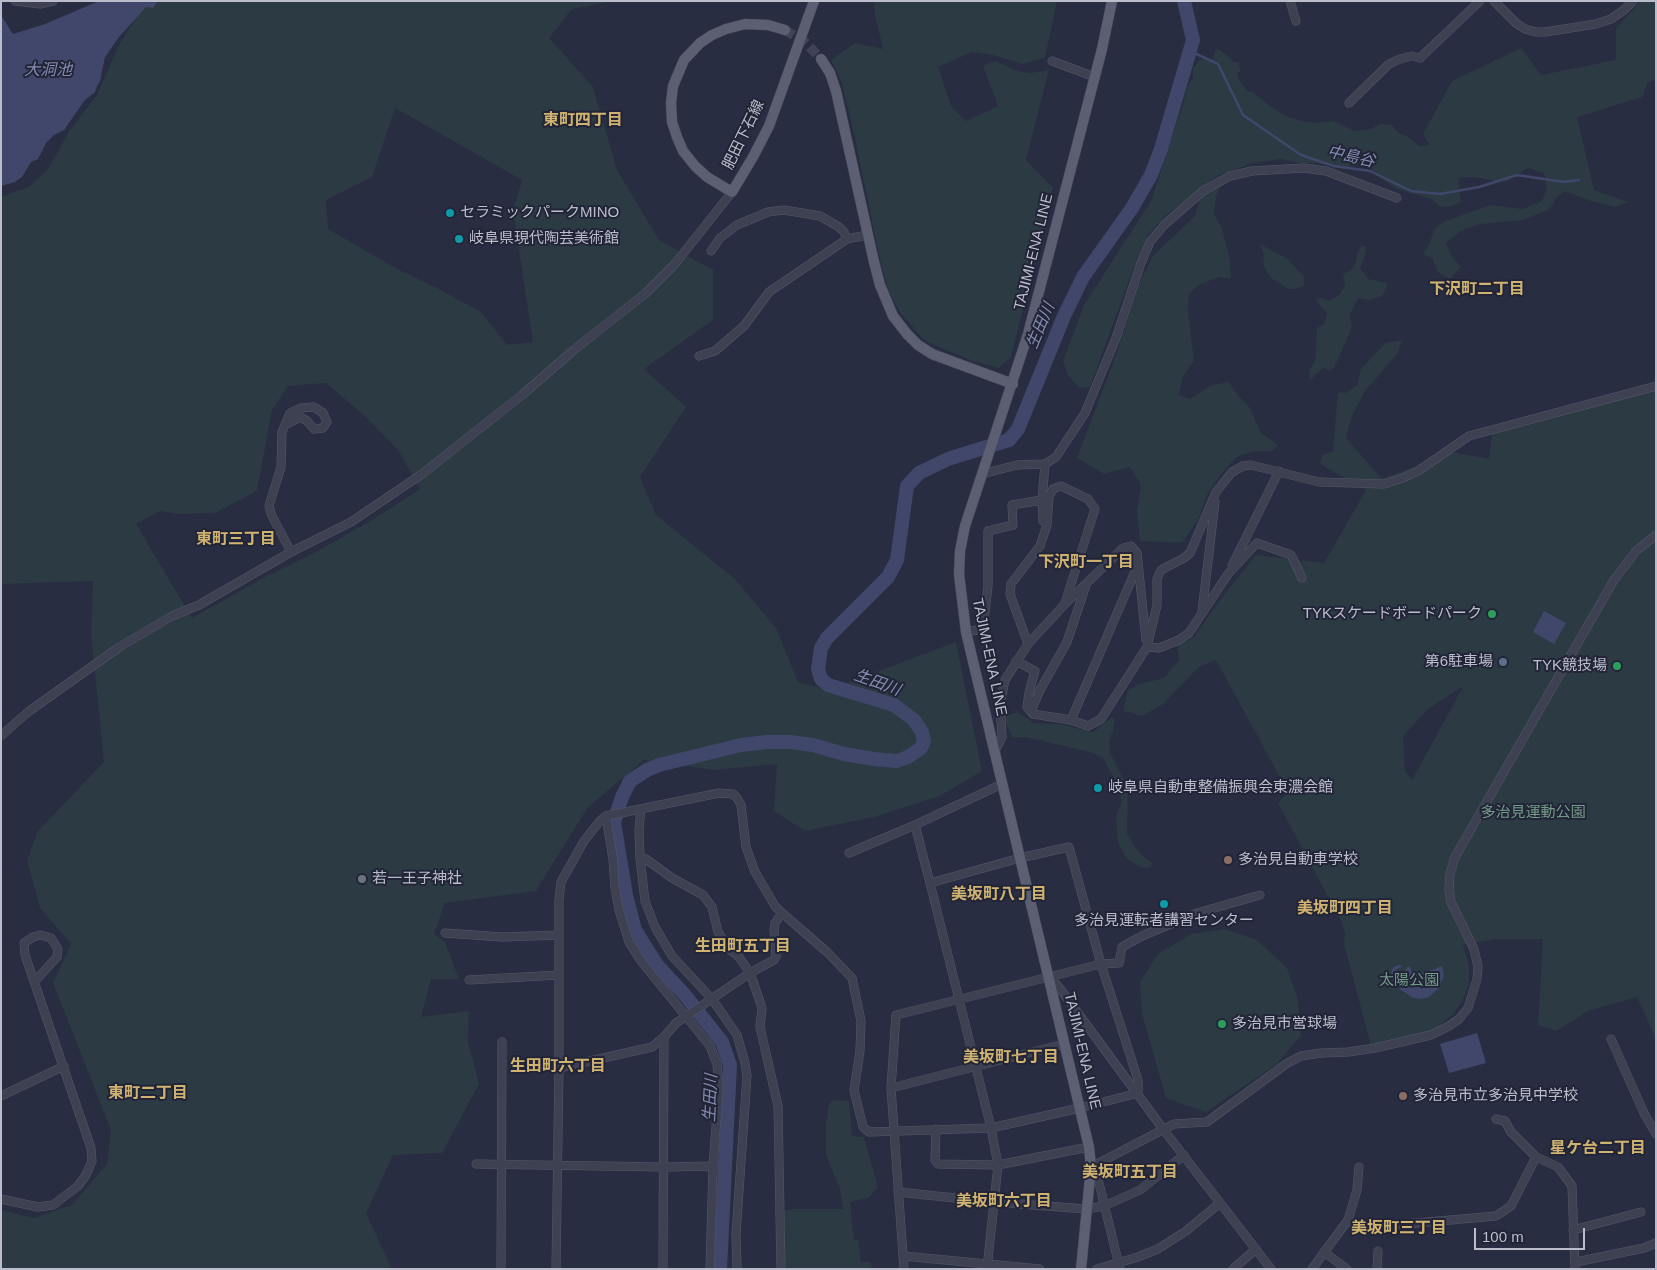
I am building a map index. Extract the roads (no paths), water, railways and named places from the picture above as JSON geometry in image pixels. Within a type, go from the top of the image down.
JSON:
[{"type":"main road","name":"肥田下石線","points":[[785,30],[768,25],[745,24],[712,35],[700,43],[684,60],[673,86],[671,103],[672,122],[683,151],[695,166],[732,192],[769,126],[814,1]]},
{"type":"main road","name":"TAJIMI-ENA LINE","points":[[1081,1269],[1090,1167],[1089,1147],[966,632],[959,574],[960,551],[965,526],[1028,334],[1095,77],[1112,1]]},
{"type":"main road","points":[[821,60],[830,73],[836,91],[880,285],[893,316],[918,345],[932,354],[1013,384]]},
{"type":"street","points":[[16,1],[40,4],[53,1]]},
{"type":"street","points":[[1290,1],[1296,21]]},
{"type":"street","points":[[1348,103],[1389,64],[1412,56],[1420,58],[1480,1]]},
{"type":"street","points":[[1494,1],[1516,23],[1530,30],[1545,32],[1596,24],[1611,19],[1633,1]]},
{"type":"street","points":[[1052,61],[1095,77]]},
{"type":"street","points":[[982,474],[1016,465],[1045,464],[1056,457],[1085,413],[1116,338],[1150,242],[1164,225],[1203,191],[1230,176],[1252,171],[1304,168],[1326,171],[1397,198]]},
{"type":"street","points":[[1,736],[28,712],[118,648],[172,616],[199,605],[291,552],[352,522],[389,497],[522,395],[575,349],[646,293],[674,265],[732,192]]},
{"type":"street","points":[[710,251],[720,238],[736,225],[768,212],[784,210],[820,216],[839,227],[847,239]]},
{"type":"street","points":[[700,356],[715,351],[744,326],[768,292],[847,239],[868,235]]},
{"type":"street","points":[[1016,661],[1035,671],[1027,707],[1033,714],[1071,720],[1088,726],[1101,719],[1147,647],[1157,605],[1158,579],[1161,570],[1190,553],[1216,492],[1232,472],[1242,466],[1251,465],[1319,482],[1384,484],[1418,471],[1469,436],[1656,386]]},
{"type":"street","points":[[285,425],[300,417],[308,421],[314,429],[323,428],[327,422],[323,412],[314,407],[301,408],[290,414],[285,425],[282,432],[281,467],[269,506],[272,516],[291,552]]},
{"type":"street","points":[[1044,531],[1042,500],[1045,464]]},
{"type":"street","points":[[1147,647],[1159,648],[1179,640],[1189,633],[1228,574],[1279,471]]},
{"type":"street","points":[[1028,644],[1010,594],[1011,584],[1040,546],[1047,524],[1049,497],[1053,489],[1061,486],[1088,499],[1095,509],[1064,605]]},
{"type":"street","points":[[1202,614],[1216,492]]},
{"type":"street","points":[[966,632],[983,629],[988,586],[988,531],[1013,525],[1012,505],[1042,500]]},
{"type":"street","points":[[1119,1266],[1096,1175],[1090,1167],[1174,1124],[1207,1122],[1286,1064],[1301,1056],[1321,1052],[1348,1052],[1375,1048],[1431,1035],[1449,1026],[1468,1008],[1477,979],[1478,967],[1472,943],[1451,902],[1449,890],[1450,874],[1455,857],[1614,580],[1636,551],[1656,535]]},
{"type":"street","points":[[1228,574],[1256,543],[1291,555],[1302,578]]},
{"type":"street","points":[[995,751],[1002,737],[1000,704],[1005,680],[1016,661],[1028,644],[1064,605],[1124,548],[1131,546],[1136,553],[1138,565],[1147,647]]},
{"type":"street","points":[[1071,720],[1138,565]]},
{"type":"street","points":[[1030,711],[1067,642],[1087,584]]},
{"type":"street","points":[[849,853],[915,825],[1002,784]]},
{"type":"street","points":[[556,1269],[559,900],[561,882],[584,841],[606,816],[719,792],[733,794],[737,798],[741,805],[746,847],[755,872],[775,906],[827,952],[852,978],[861,1021],[860,1051],[854,1090],[863,1127],[869,1132],[991,1128],[1138,1093]]},
{"type":"street","points":[[641,808],[639,829],[640,858],[645,901],[655,927],[672,956],[712,999],[737,1035],[747,1076],[736,1234],[737,1269]]},
{"type":"street","points":[[606,816],[619,910],[629,942],[641,962],[710,1046],[717,1064],[719,1088],[713,1166],[710,1269]]},
{"type":"street","points":[[915,825],[991,1128],[998,1165],[987,1267]]},
{"type":"street","points":[[930,883],[1020,858],[1069,847],[1101,964],[1138,1080],[1138,1093]]},
{"type":"street","points":[[640,858],[646,859],[672,878],[702,896],[712,907],[718,932],[728,948],[739,957],[750,973],[762,1008],[760,1027],[778,1106],[782,1269]]},
{"type":"street","points":[[904,1269],[891,1088],[896,1015],[1049,976],[1101,964],[1120,963],[1122,947],[1174,921],[1260,895]]},
{"type":"street","points":[[559,1068],[652,1047],[676,1023],[750,973],[774,960],[776,956],[775,923],[782,914]]},
{"type":"street","points":[[445,933],[502,937],[559,935]]},
{"type":"street","points":[[1,1199],[38,1207],[53,1205],[78,1186],[86,1175],[92,1161],[91,1148],[25,955],[24,943],[40,934],[51,938],[58,949],[57,957],[35,981]]},
{"type":"street","points":[[469,980],[559,975]]},
{"type":"street","points":[[1049,976],[1163,1129],[1271,1269]]},
{"type":"street","points":[[663,1269],[664,1037]]},
{"type":"street","points":[[1611,1039],[1644,1113],[1656,1134]]},
{"type":"street","points":[[501,1269],[502,1042]]},
{"type":"street","points":[[891,1088],[1064,1044]]},
{"type":"street","points":[[1,1096],[64,1066]]},
{"type":"street","points":[[1496,1118],[1505,1121],[1511,1132],[1536,1157],[1558,1167],[1572,1186],[1576,1265],[1644,1248],[1656,1243]]},
{"type":"street","points":[[936,1129],[935,1160],[938,1164],[998,1165],[1089,1147]]},
{"type":"street","points":[[898,1192],[1086,1209],[1104,1206],[1140,1190],[1184,1155]]},
{"type":"street","points":[[1348,1220],[1359,1228],[1496,1216],[1511,1206],[1536,1157]]},
{"type":"street","points":[[476,1164],[713,1166]]},
{"type":"street","points":[[1312,1269],[1348,1220],[1357,1190],[1359,1167]]},
{"type":"street","points":[[1097,1269],[1119,1266],[1158,1249],[1186,1231],[1220,1203]]},
{"type":"street","points":[[1574,1230],[1641,1212]]},
{"type":"street","points":[[1234,1269],[1256,1249]]},
{"type":"street","points":[[1377,1269],[1378,1251]]},
{"type":"street","points":[[1324,1252],[1346,1269]]},
{"type":"street","points":[[903,1256],[987,1267],[1040,1269]]},
{"type":"water","name":"大洞池","points":[[99,1],[158,1],[153,8],[146,7],[119,37],[105,57],[100,81],[95,92],[85,100],[64,130],[54,135],[46,143],[38,159],[31,162],[22,177],[15,182],[1,186],[1,15],[13,34],[45,24]]},
{"type":"water","points":[[1544,611],[1566,623],[1554,644],[1533,632]]},
{"type":"water","points":[[1399,965],[1403,966],[1395,972],[1399,976],[1402,976],[1408,966],[1411,968],[1411,971],[1422,972],[1442,966],[1444,976],[1438,989],[1429,997],[1413,998],[1401,990],[1393,981],[1392,969]]},
{"type":"water","points":[[1477,1033],[1486,1063],[1449,1073],[1440,1044]]},
{"type":"waterway","name":"生田川","points":[[720,1269],[730,1065],[722,1042],[684,994],[657,965],[635,930],[626,895],[614,822],[622,797],[630,781],[647,770],[659,765],[741,745],[790,742],[813,745],[844,754],[897,761],[908,757],[921,748],[924,741],[922,732],[914,720],[894,705],[828,685],[821,679],[818,669],[821,648],[827,638],[888,577],[897,560],[907,486],[919,473],[948,459],[1009,440],[1018,429],[1064,316],[1083,277],[1132,208],[1151,175],[1161,149],[1193,40],[1184,1]]},
{"type":"waterway","name":"中島谷","points":[[1190,51],[1218,64],[1243,115],[1301,155],[1334,166],[1370,171],[1411,191],[1440,194],[1479,187],[1517,175],[1564,182],[1579,180]]},
{"type":"tunnel","points":[[785,30],[806,43],[821,59]]},
{"type":"place","name":"セラミックパークMINO","points":[[450,213]]},
{"type":"place","name":"岐阜県現代陶芸美術館","points":[[459,239]]},
{"type":"place","name":"TYKスケードボードパーク","points":[[1492,614]]},
{"type":"place","name":"第6駐車場","points":[[1503,662]]},
{"type":"place","name":"TYK競技場","points":[[1617,666]]},
{"type":"place","name":"岐阜県自動車整備振興会東濃会館","points":[[1098,788]]},
{"type":"place","name":"多治見自動車学校","points":[[1228,860]]},
{"type":"place","name":"若一王子神社","points":[[362,879]]},
{"type":"place","name":"多治見運転者講習センター","points":[[1164,904]]},
{"type":"place","name":"多治見市営球場","points":[[1222,1024]]},
{"type":"place","name":"多治見市立多治見中学校","points":[[1403,1096]]},
{"type":"district","name":"東町四丁目","points":[[583,121]]},
{"type":"district","name":"下沢町二丁目","points":[[1477,290]]},
{"type":"district","name":"東町三丁目","points":[[236,540]]},
{"type":"district","name":"下沢町一丁目","points":[[1086,563]]},
{"type":"district","name":"美坂町八丁目","points":[[999,895]]},
{"type":"district","name":"美坂町四丁目","points":[[1345,909]]},
{"type":"district","name":"生田町五丁目","points":[[743,947]]},
{"type":"district","name":"美坂町七丁目","points":[[1011,1058]]},
{"type":"district","name":"生田町六丁目","points":[[558,1067]]},
{"type":"district","name":"東町二丁目","points":[[148,1094]]},
{"type":"district","name":"星ケ台二丁目","points":[[1598,1149]]},
{"type":"district","name":"美坂町五丁目","points":[[1130,1173]]},
{"type":"district","name":"美坂町六丁目","points":[[1004,1202]]},
{"type":"district","name":"美坂町三丁目","points":[[1399,1229]]},
{"type":"park label","name":"多治見運動公園","points":[[1533,813]]},
{"type":"park label","name":"太陽公園","points":[[1409,981]]}]
